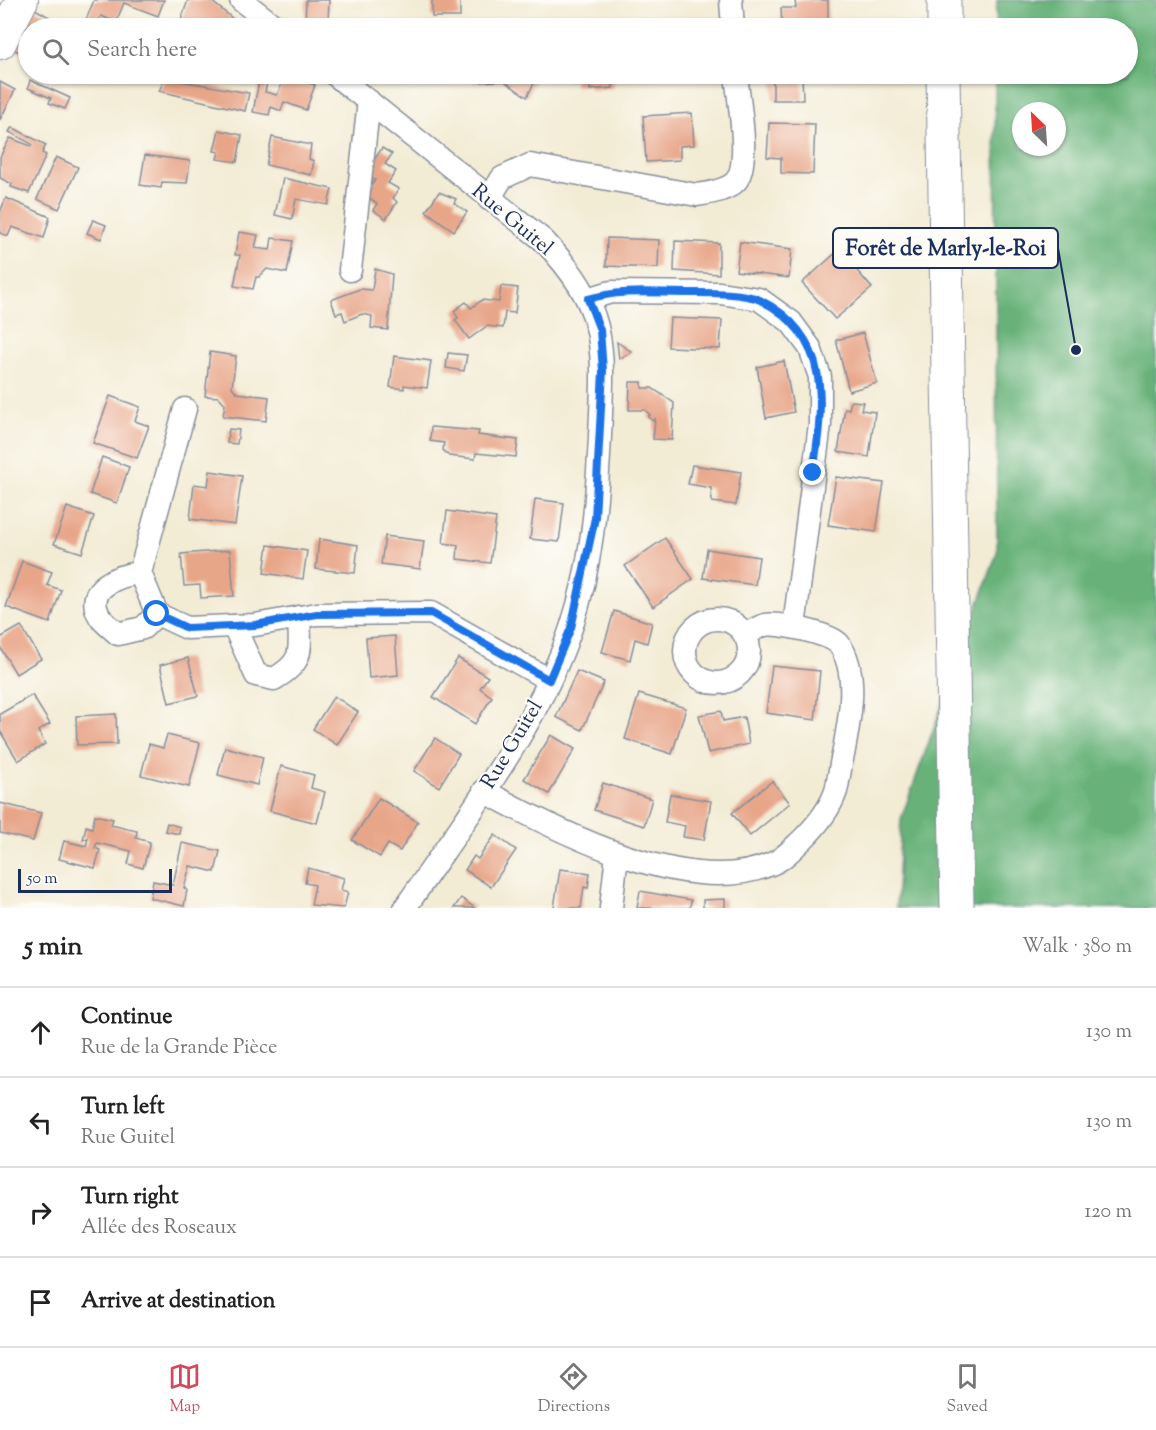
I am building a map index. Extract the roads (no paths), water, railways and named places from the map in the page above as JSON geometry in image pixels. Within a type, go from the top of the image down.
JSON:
[{"type":"main road","points":[[944,0],[944,18]]},
{"type":"main road","points":[[943,84],[957,908]]},
{"type":"street","points":[[0,43],[22,0]]},
{"type":"street","points":[[241,0],[264,18]]},
{"type":"street","points":[[731,0],[732,18]]},
{"type":"street","name":"Rue Guitel","points":[[347,84],[543,240],[565,263],[588,299],[600,330],[603,371],[595,518],[571,628],[549,680],[521,732],[405,908]]},
{"type":"street","points":[[489,199],[502,178],[530,165],[697,195],[717,192],[736,181],[743,162],[737,84]]},
{"type":"street","points":[[350,270],[369,101]]},
{"type":"street","points":[[588,299],[611,292],[720,294],[759,299],[791,322],[810,348],[820,377],[820,424],[794,627]]},
{"type":"street","points":[[185,409],[140,573],[157,614],[187,628],[234,626],[317,614],[431,613],[549,680]]},
{"type":"street","points":[[140,573],[122,575],[106,582],[97,599],[99,616],[118,634],[143,628],[157,614]]},
{"type":"street","points":[[234,626],[256,675],[274,679],[292,669],[301,654],[299,617]]},
{"type":"street","points":[[484,791],[535,818],[617,854],[713,874],[744,872],[772,864],[818,824],[836,792],[845,740],[850,690],[848,659],[837,641],[794,627],[766,625],[745,635]]},
{"type":"street","points":[[612,908],[617,854]]},
{"type":"place","name":"Forêt de Marly-le-Roi","points":[[1076,350]]}]
